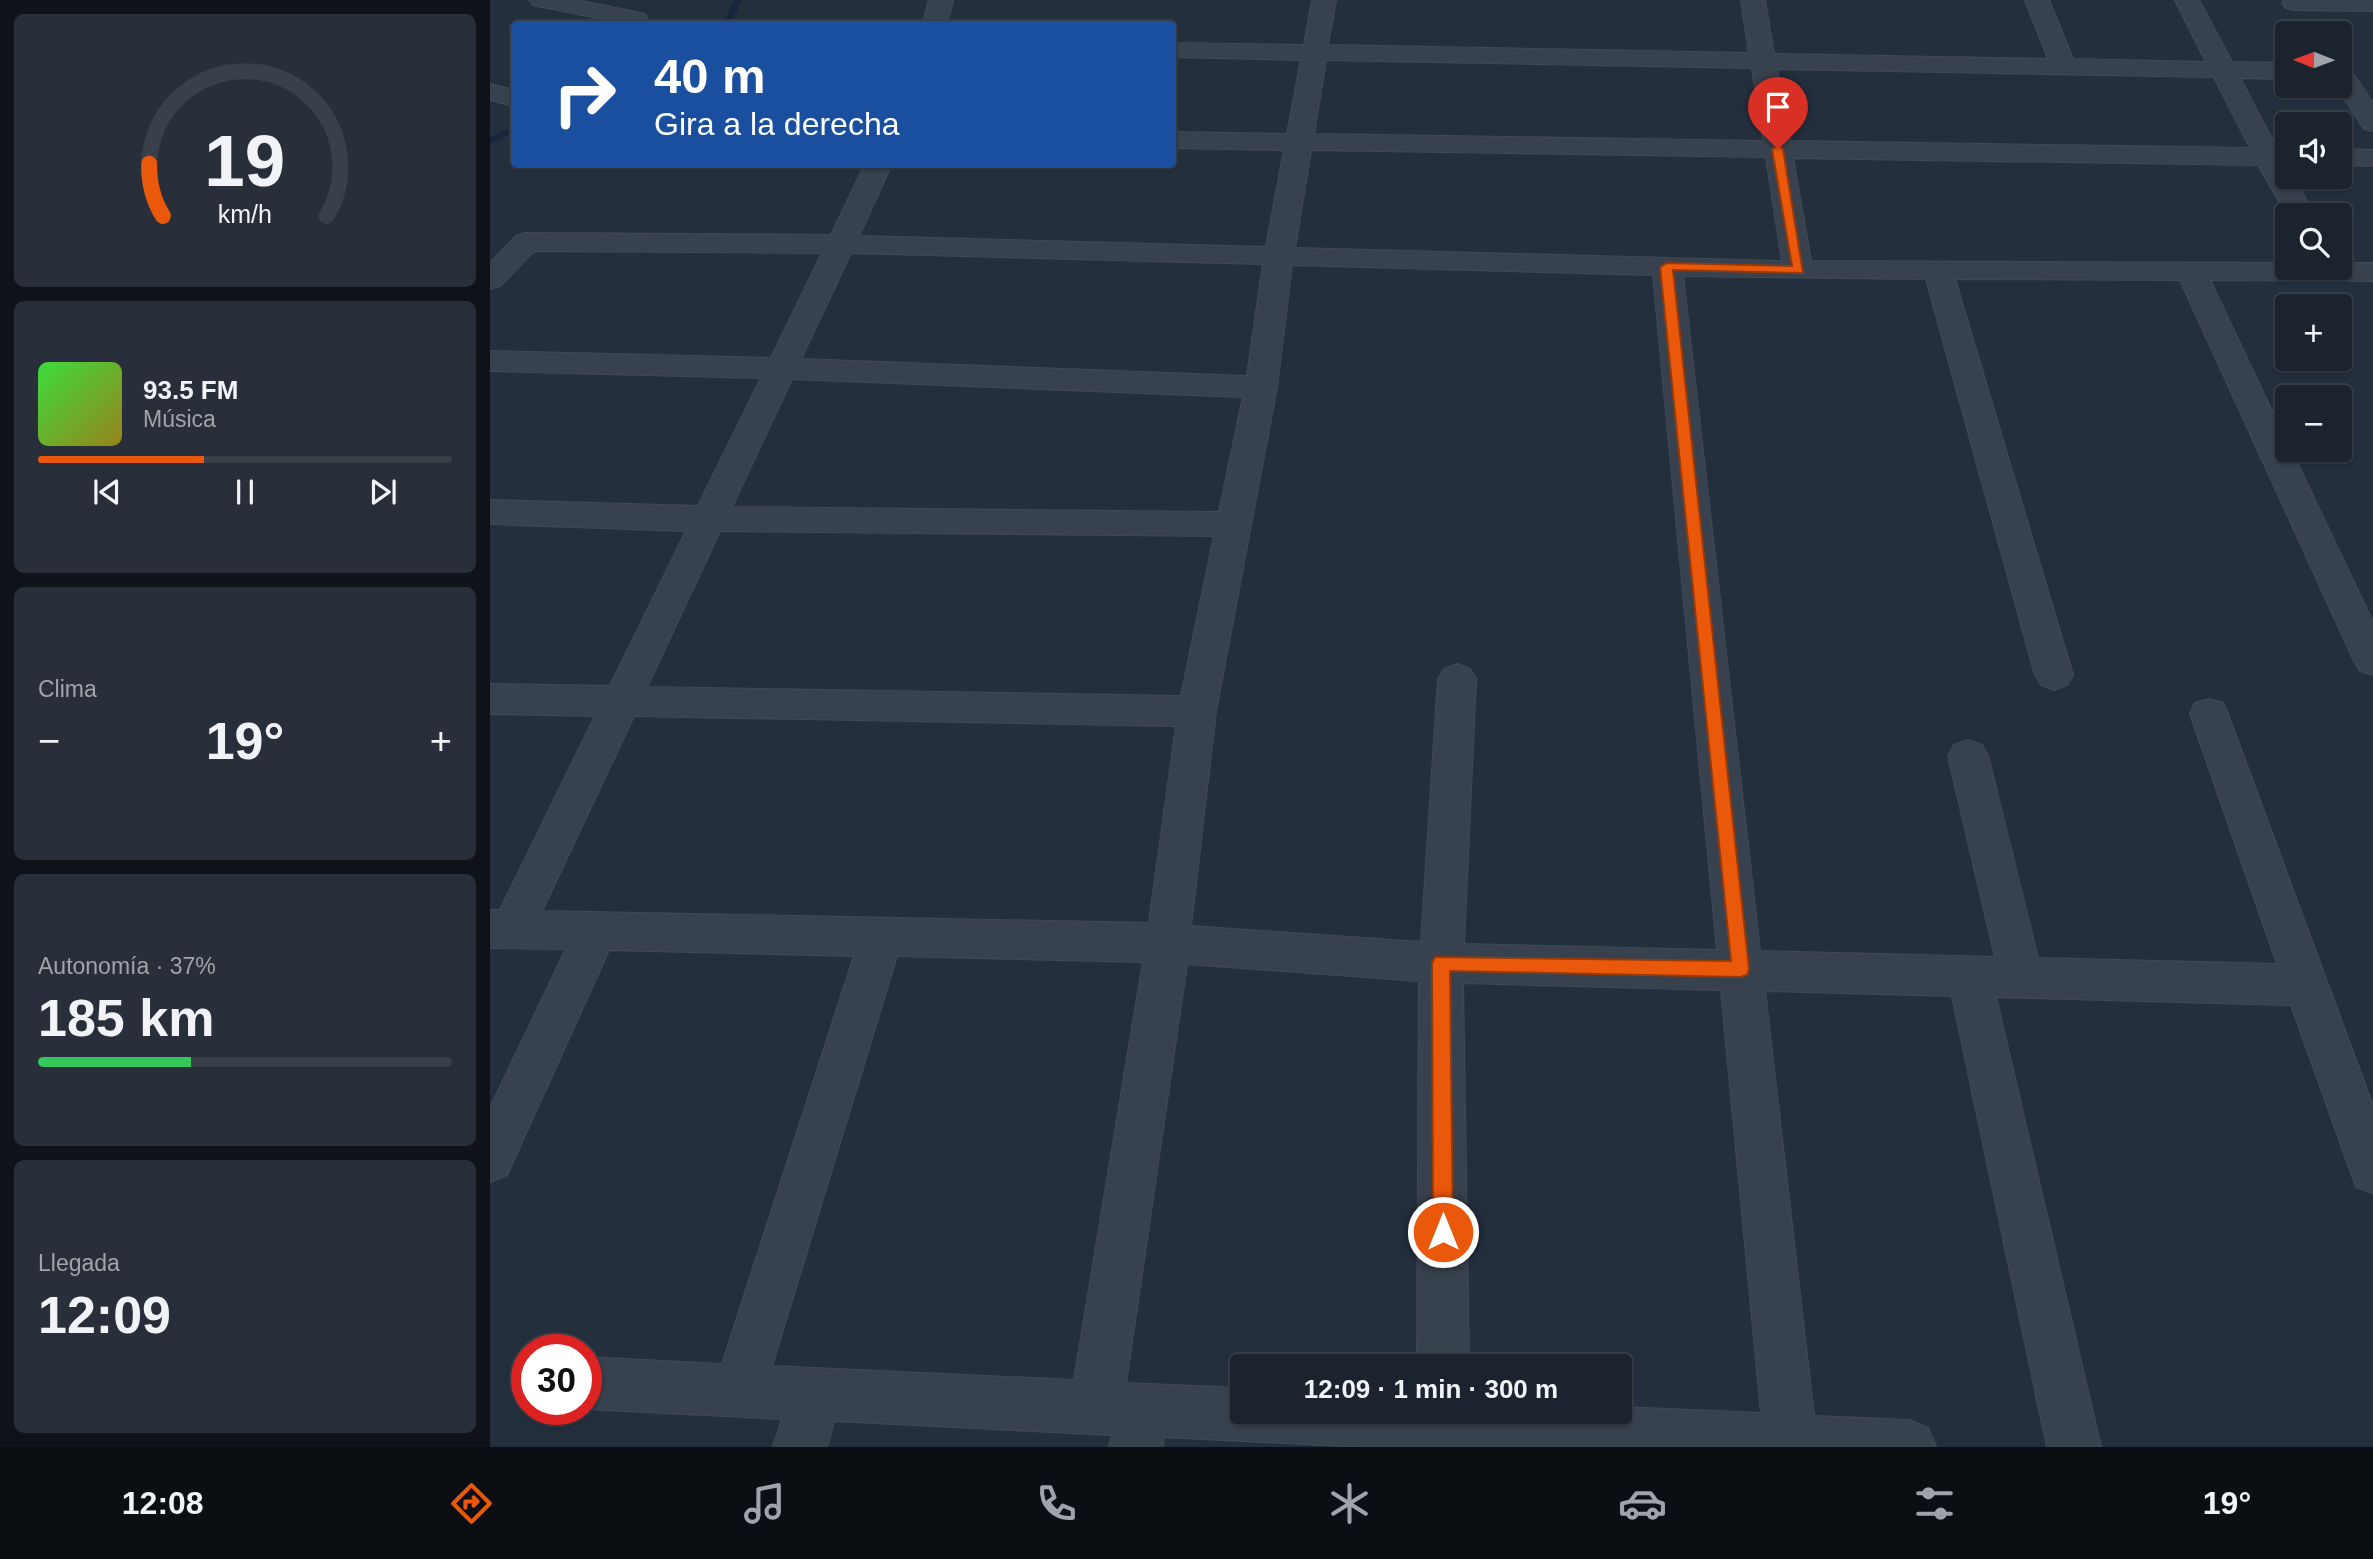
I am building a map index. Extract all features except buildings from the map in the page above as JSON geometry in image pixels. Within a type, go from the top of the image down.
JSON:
[{"type":"street","points":[[541,0],[636,19]]},
{"type":"street","points":[[936,21],[941,0]]},
{"type":"street","points":[[1125,1422],[1168,943],[1197,711],[1261,387],[1279,256],[1324,0]]},
{"type":"street","points":[[1753,0],[1798,270]]},
{"type":"street","points":[[2037,0],[2064,67]]},
{"type":"street","points":[[2187,0],[2275,153]]},
{"type":"street","points":[[2298,9],[2373,4]]},
{"type":"street","points":[[1176,50],[2275,71]]},
{"type":"street","points":[[2352,91],[2373,123]]},
{"type":"street","points":[[490,92],[511,97]]},
{"type":"street","points":[[1176,140],[2275,156]]},
{"type":"street","points":[[2352,157],[2373,158]]},
{"type":"street","points":[[877,168],[707,519],[623,703],[501,929],[1168,943],[1441,963],[2306,985]]},
{"type":"street","points":[[490,280],[526,242],[839,244],[1798,270],[2275,271]]},
{"type":"street","points":[[1667,267],[1791,1444]]},
{"type":"street","points":[[1938,271],[2054,675]]},
{"type":"street","points":[[2352,271],[2373,272]]},
{"type":"street","points":[[2190,272],[2373,661]]},
{"type":"street","points":[[490,361],[780,368],[1261,387]]},
{"type":"street","points":[[490,513],[707,519],[1235,524]]},
{"type":"street","points":[[1443,1354],[1441,963],[1457,679]]},
{"type":"street","points":[[490,699],[1197,711]]},
{"type":"street","points":[[2208,713],[2373,1170]]},
{"type":"street","points":[[1968,756],[2021,977]]},
{"type":"street","points":[[490,1159],[596,931]]},
{"type":"street","points":[[739,1390],[881,939]]},
{"type":"street","points":[[1969,975],[2074,1447]]},
{"type":"street","points":[[602,1383],[814,1394],[1125,1422],[1444,1428],[1909,1447]]},
{"type":"street","points":[[800,1447],[814,1394]]},
{"type":"waterway","points":[[728,21],[738,0]]},
{"type":"waterway","points":[[490,140],[511,131]]},
{"type":"route","points":[[1443,1232],[1441,963],[1740,969],[1667,267],[1798,270],[1778,149]]}]
